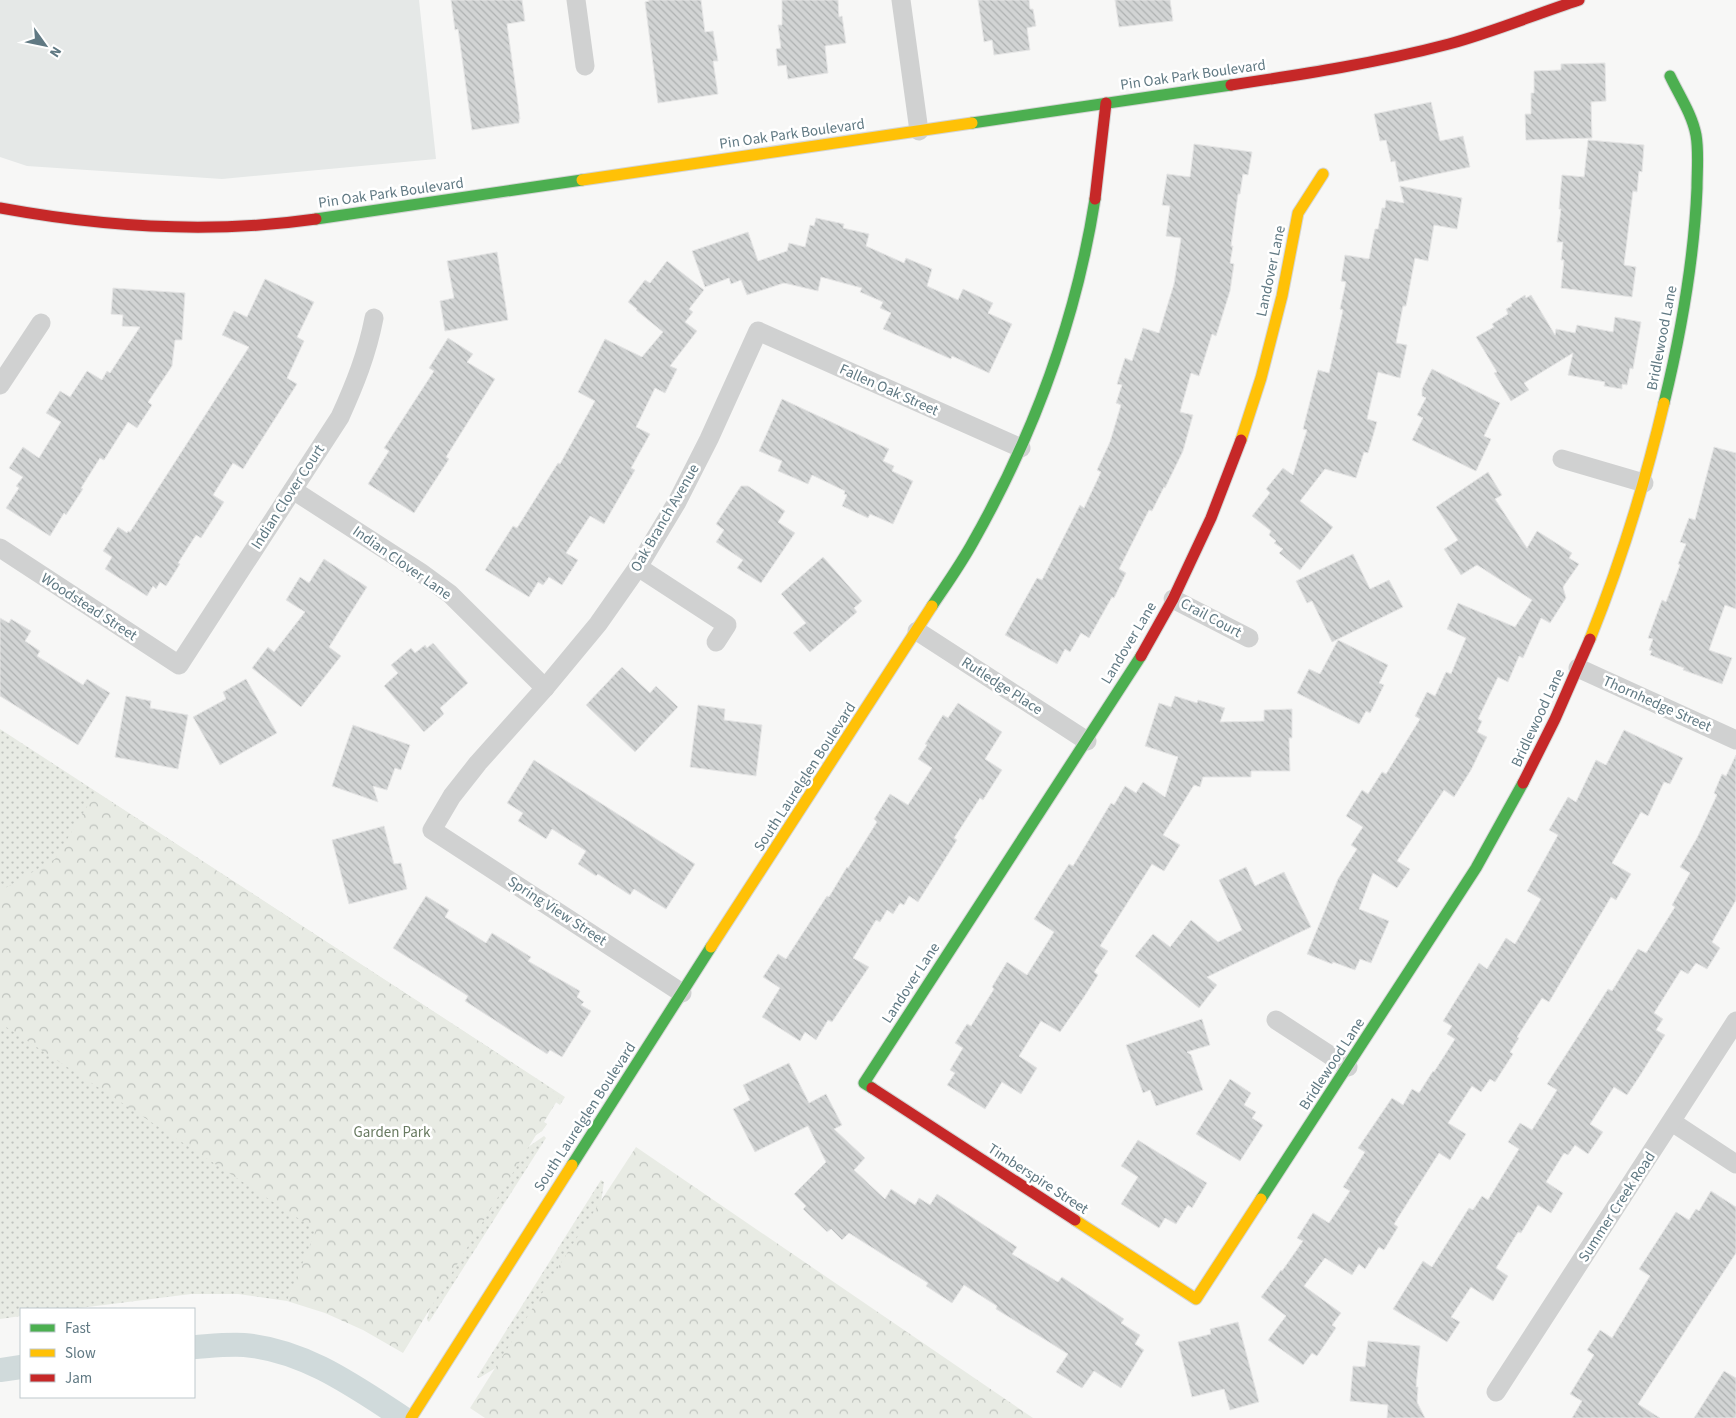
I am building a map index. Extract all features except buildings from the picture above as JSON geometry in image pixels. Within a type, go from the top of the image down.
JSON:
[{"type":"street","points":[[576,0],[585,66]]},
{"type":"street","points":[[901,0],[919,131]]},
{"type":"street","name":"Pin Oak Park Boulevard","points":[[0,208],[97,222],[168,226],[238,226],[291,221],[1313,73],[1382,60],[1451,43],[1579,0]]},
{"type":"street","name":"Bridlewood Lane","points":[[1196,1299],[1476,868],[1518,795],[1555,720],[1609,590],[1644,483],[1664,409],[1692,258],[1697,196],[1696,135],[1670,76]]},
{"type":"street","name":"South Laurelglen Boulevard","points":[[411,1418],[682,993],[974,543],[1021,448],[1050,378],[1071,311],[1088,243],[1100,173],[1106,103]]},
{"type":"street","name":"Landover Lane","points":[[864,1083],[1087,741],[1142,654],[1173,599],[1211,518],[1235,459],[1262,378],[1282,296],[1298,214],[1323,174]]},
{"type":"street","name":"Indian Clover Court","points":[[179,665],[340,417],[358,378],[369,344],[374,318]]},
{"type":"street","points":[[0,385],[41,322]]},
{"type":"street","name":"Fallen Oak Street","points":[[758,331],[1021,448]]},
{"type":"street","name":"Oak Branch Avenue","points":[[432,830],[452,796],[478,763],[545,688],[598,624],[638,567],[677,502],[710,440],[758,331]]},
{"type":"street","points":[[1562,459],[1644,483]]},
{"type":"street","name":"Indian Clover Lane","points":[[293,490],[420,572],[442,589],[545,688]]},
{"type":"street","name":"Woodstead Street","points":[[0,548],[179,665]]},
{"type":"street","points":[[638,567],[727,625],[716,642]]},
{"type":"street","name":"Crail Court","points":[[1173,599],[1249,638]]},
{"type":"street","name":"Rutledge Place","points":[[917,631],[1087,741]]},
{"type":"street","name":"Thornhedge Street","points":[[1578,668],[1736,740]]},
{"type":"street","name":"Spring View Street","points":[[432,830],[682,993]]},
{"type":"street","points":[[1276,1020],[1348,1067]]},
{"type":"street","name":"Summer Creek Road","points":[[1496,1392],[1736,1021]]},
{"type":"street","name":"Timberspire Street","points":[[864,1083],[1196,1299]]},
{"type":"street","points":[[1672,1122],[1736,1164]]},
{"type":"shaded area","points":[[0,0],[419,0],[436,159],[222,179],[27,166],[0,157]]},
{"type":"green space","name":"Garden Park","points":[[0,729],[565,1097],[560,1105],[394,995],[397,1050],[547,1124],[542,1131],[519,1146],[497,1168],[415,1334],[300,1272],[287,1301],[238,1294],[191,1294],[80,1308],[20,1308],[20,1316],[0,1319]]},
{"type":"green space","name":"Garden Park","points":[[96,792],[560,1096],[544,1122],[547,1124],[536,1135],[403,1353],[363,1330],[325,1313],[287,1301],[316,1230],[0,1023],[0,891],[55,859]]},
{"type":"green space","points":[[544,1136],[546,1138],[429,1322],[427,1320],[436,1282],[518,1154]]},
{"type":"green space","points":[[636,1147],[1033,1418],[485,1418],[470,1408]]},
{"type":"green space","points":[[601,1180],[604,1182],[599,1214],[504,1363],[479,1378],[477,1377]]},
{"type":"waterway","points":[[195,1347],[244,1345],[266,1348],[287,1354],[328,1371],[403,1418]]},
{"type":"waterway","points":[[0,1370],[20,1367]]},
{"type":"traffic: fast","points":[[1664,403],[1676,350],[1690,270],[1698,162],[1694,127],[1670,76]]},
{"type":"traffic: fast","points":[[972,123],[1231,85]]},
{"type":"traffic: fast","points":[[316,219],[582,180]]},
{"type":"traffic: fast","points":[[932,606],[964,558],[995,502],[1033,419],[1064,333],[1087,244],[1095,199]]},
{"type":"traffic: fast","points":[[872,1088],[864,1083],[1141,656]]},
{"type":"traffic: fast","points":[[1261,1199],[1476,868],[1523,783]]},
{"type":"traffic: fast","points":[[572,1165],[711,947]]},
{"type":"traffic: slow","points":[[582,180],[972,123]]},
{"type":"traffic: slow","points":[[1241,440],[1261,378],[1282,296],[1298,213],[1323,174]]},
{"type":"traffic: slow","points":[[1590,639],[1632,522],[1664,403]]},
{"type":"traffic: slow","points":[[711,947],[932,606]]},
{"type":"traffic: slow","points":[[411,1418],[572,1165]]},
{"type":"traffic: slow","points":[[1075,1220],[1196,1299],[1261,1199]]},
{"type":"traffic: jam","points":[[1231,85],[1341,68],[1422,51],[1482,34],[1579,0]]},
{"type":"traffic: jam","points":[[1095,199],[1106,103]]},
{"type":"traffic: jam","points":[[0,208],[78,220],[158,226],[237,226],[277,224],[316,219]]},
{"type":"traffic: jam","points":[[1141,656],[1173,599],[1211,518],[1241,440]]},
{"type":"traffic: jam","points":[[1523,783],[1555,719],[1590,639]]},
{"type":"traffic: jam","points":[[872,1088],[1075,1220]]}]
